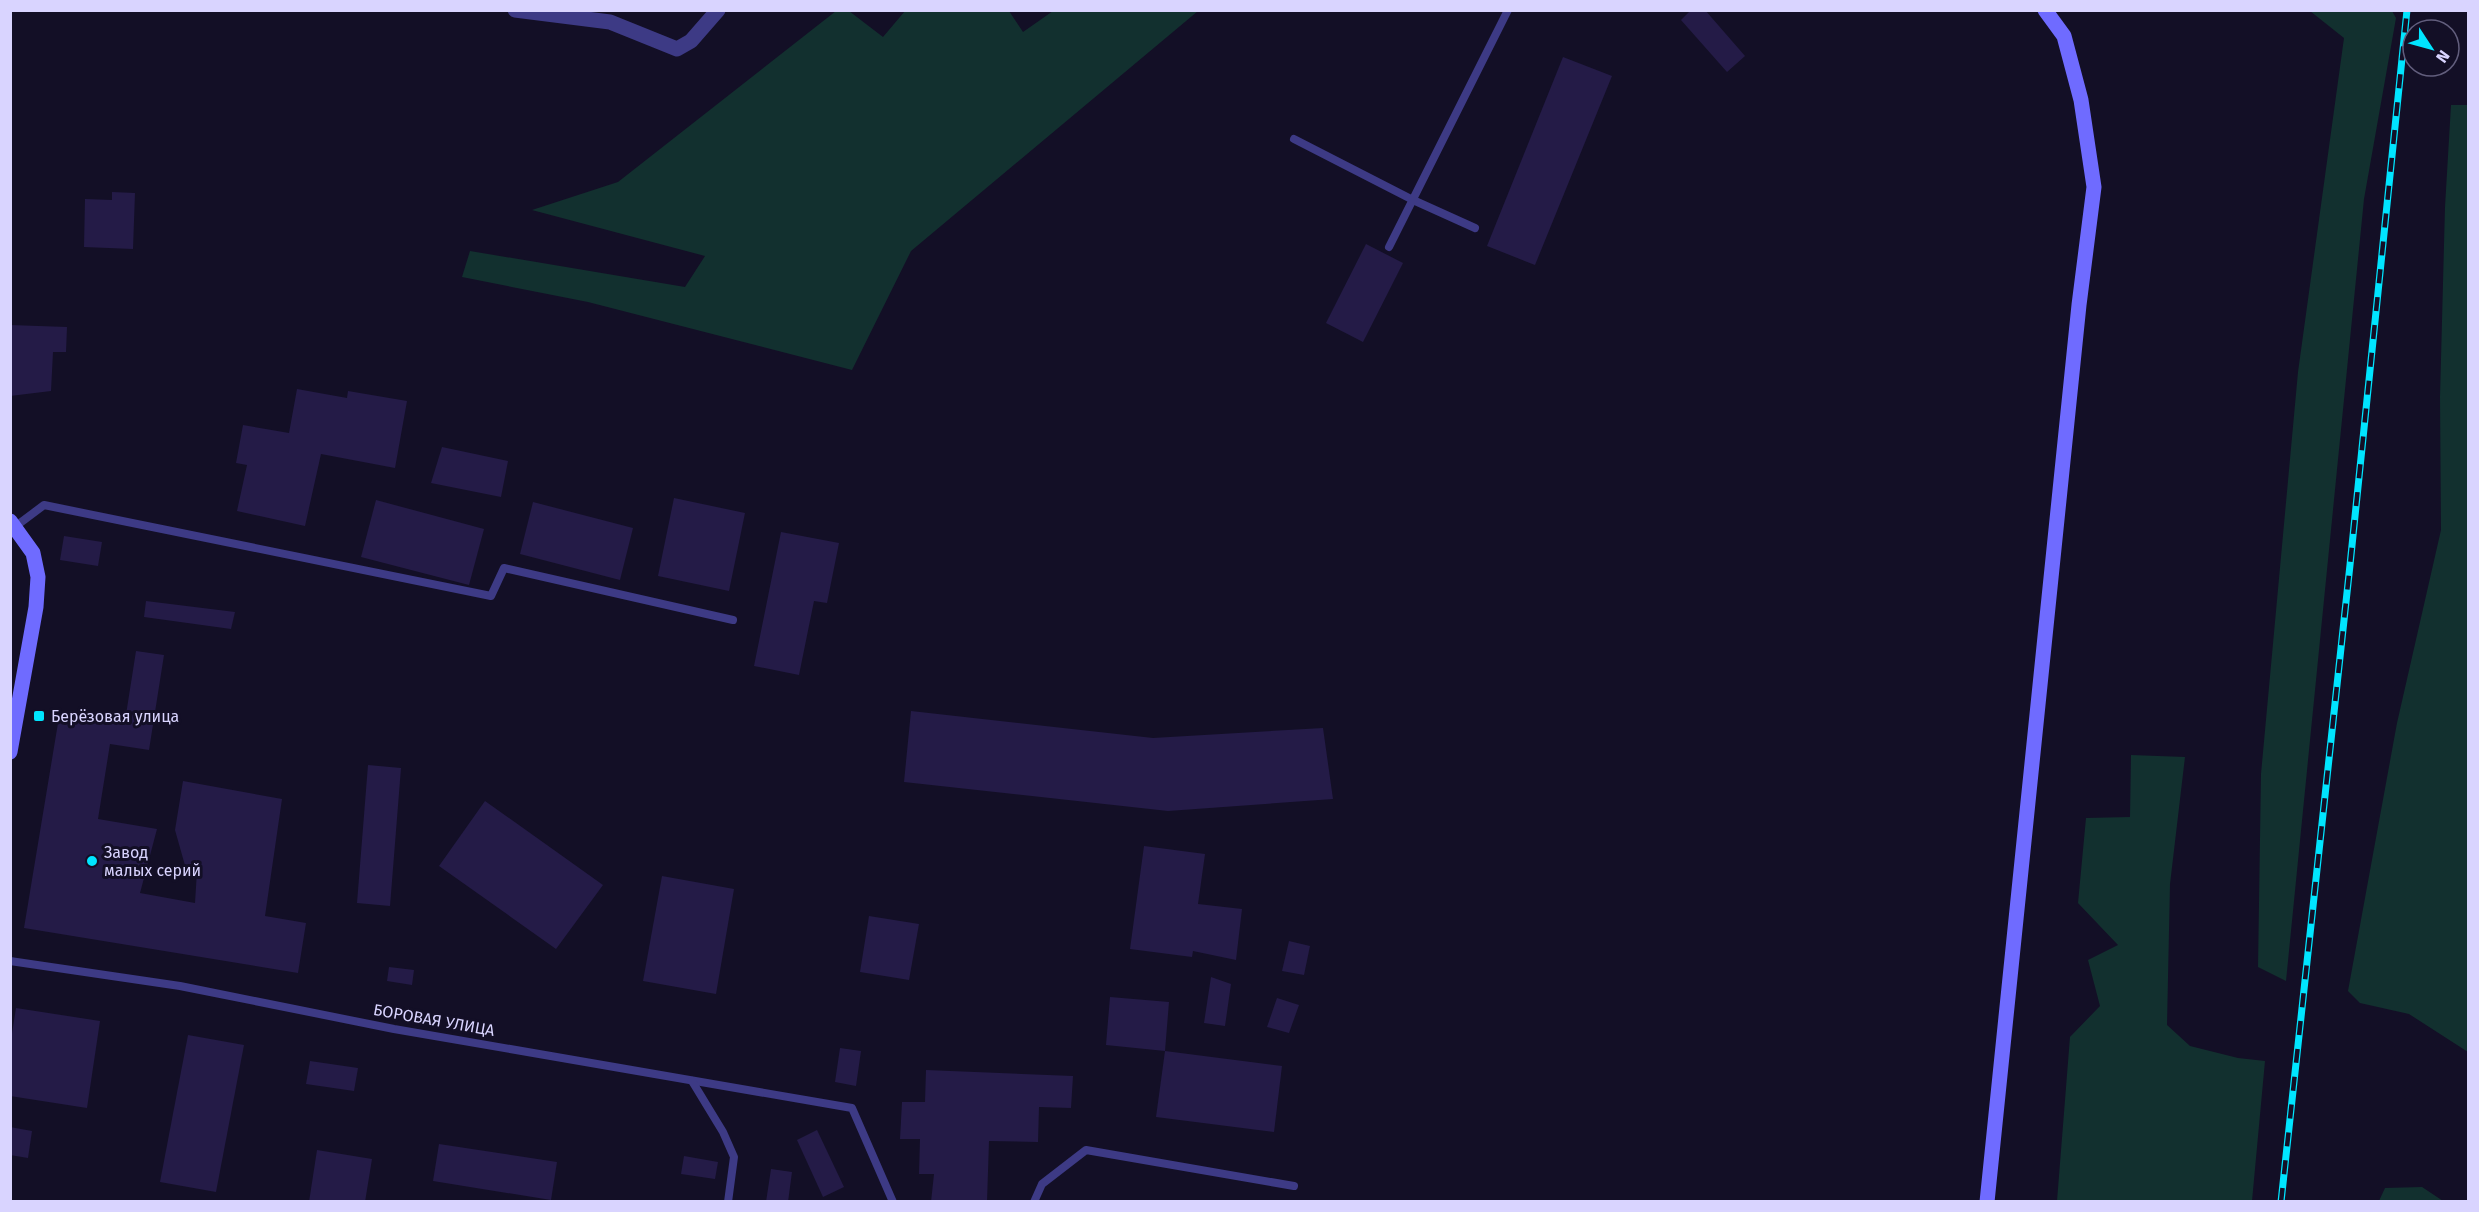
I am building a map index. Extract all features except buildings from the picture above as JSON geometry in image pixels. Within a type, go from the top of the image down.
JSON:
[{"type":"street","points":[[515,10],[610,22],[677,49],[691,41],[718,10]]},
{"type":"street","points":[[1987,1202],[2079,305],[2094,187],[2081,100],[2064,36],[2045,10]]},
{"type":"street","points":[[10,752],[36,607],[38,577],[33,553],[13,523]]},
{"type":"lane","points":[[1389,248],[1508,10]]},
{"type":"lane","points":[[1294,139],[1413,200],[1474,228]]},
{"type":"lane","points":[[13,523],[44,505],[491,596],[504,568],[733,620]]},
{"type":"lane","name":"БОРОВАЯ УЛИЦА","points":[[10,961],[180,986],[394,1029],[852,1108],[893,1202]]},
{"type":"lane","points":[[692,1081],[723,1132],[734,1157],[728,1202]]},
{"type":"lane","points":[[1034,1202],[1042,1184],[1086,1150],[1294,1186]]},
{"type":"green space","points":[[836,11],[849,11],[883,37],[905,11],[1009,11],[1023,32],[1053,11],[1198,11],[911,251],[852,370],[588,302],[462,277],[470,251],[685,287],[705,256],[532,210],[618,182]]},
{"type":"green space","points":[[2310,11],[2392,11],[2396,18],[2364,199],[2286,981],[2258,967],[2261,774],[2298,372],[2344,38]]},
{"type":"green space","points":[[2451,105],[2468,105],[2468,1052],[2409,1014],[2360,1003],[2348,991],[2397,723],[2441,530],[2440,397],[2445,207]]},
{"type":"green space","points":[[2131,755],[2185,757],[2170,884],[2167,1025],[2190,1046],[2238,1058],[2265,1061],[2252,1201],[2057,1201],[2070,1037],[2100,1006],[2088,960],[2118,945],[2078,903],[2086,818],[2130,817]]},
{"type":"green space","points":[[2422,1187],[2443,1201],[2379,1201],[2385,1188]]},
{"type":"railway","points":[[2281,1202],[2407,10]]},
{"type":"place","name":"Берёзовая улица","points":[[39,716]]},
{"type":"place","name":"Завод малых серий","points":[[92,861]]}]
